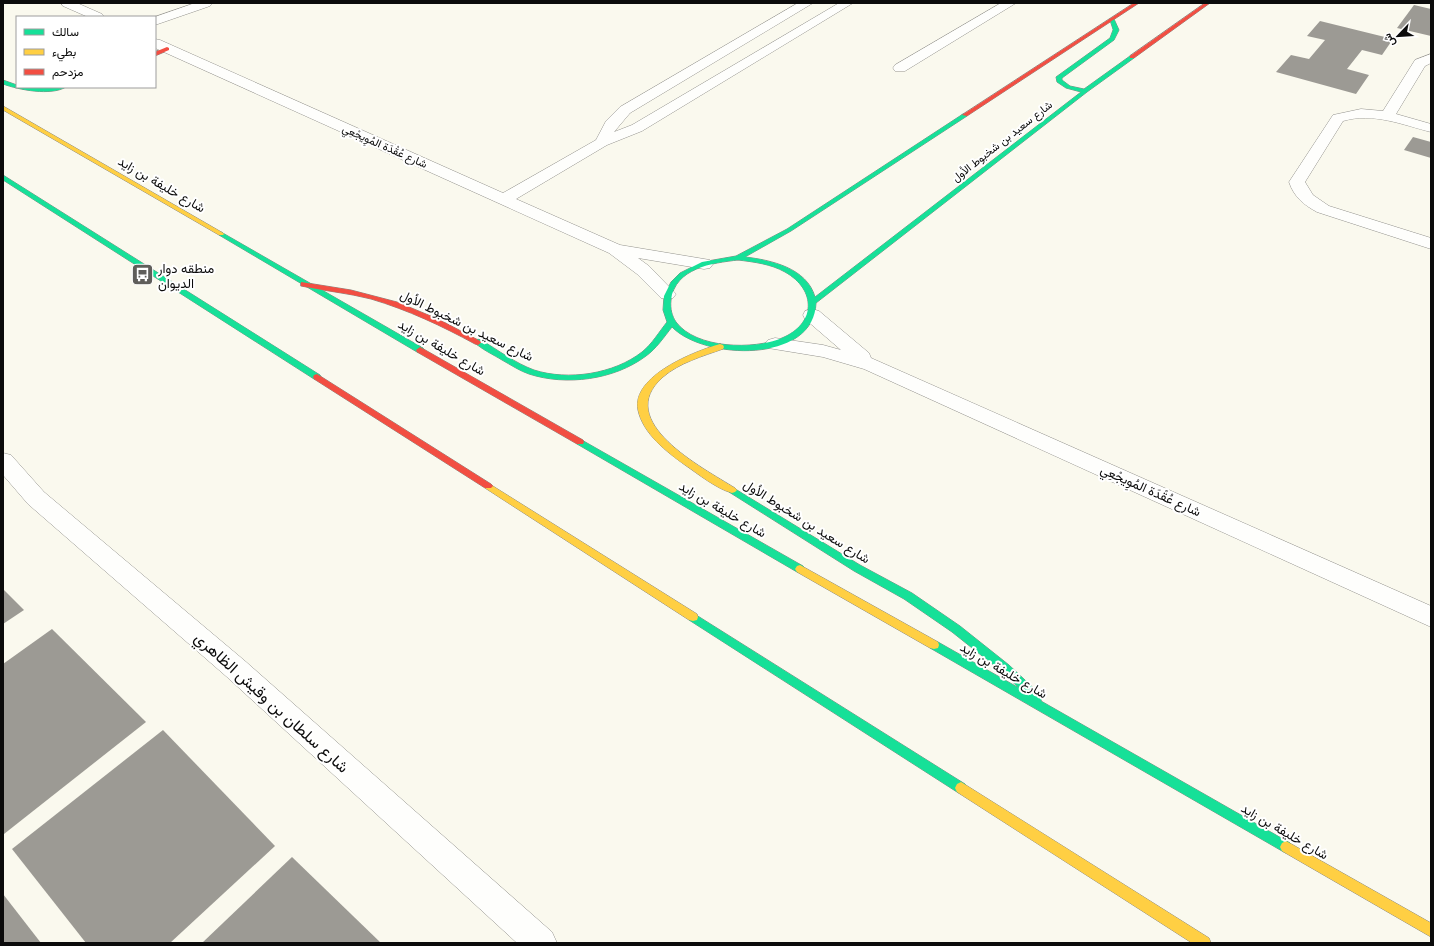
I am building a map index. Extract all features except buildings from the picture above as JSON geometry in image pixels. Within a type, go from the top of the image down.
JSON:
[{"type":"main road","points":[[738,258],[789,230],[1137,3]]},
{"type":"main road","name":"شارع سعيد بن شخبوط الأول","points":[[813,308],[1085,91],[1208,3]]},
{"type":"main road","points":[[1085,91],[1068,88],[1059,81],[1059,77],[1112,39],[1116,30],[1112,20]]},
{"type":"main road","points":[[3,82],[15,88],[25,90],[54,88]]},
{"type":"main road","name":"شارع خليفة بن زايد","points":[[3,108],[138,185],[304,284],[1431,930]]},
{"type":"main road","points":[[3,177],[1204,943]]},
{"type":"main road","points":[[738,258],[766,262],[789,270],[806,284],[813,308],[804,326],[792,337],[774,344],[748,349],[720,347],[700,341],[684,332],[672,321],[666,303],[667,294],[674,282],[687,271],[704,264],[738,258]]},
{"type":"main road","name":"شارع سعيد بن شخبوط الأول","points":[[304,284],[372,296],[404,307],[532,372],[554,377],[585,376],[604,373],[626,365],[644,354],[672,321]]},
{"type":"main road","name":"شارع سعيد بن شخبوط الأول","points":[[720,347],[674,366],[655,378],[644,392],[642,410],[652,432],[663,445],[679,458],[857,568],[908,596],[956,629],[1005,668],[1053,713]]},
{"type":"street","points":[[66,3],[96,16]]},
{"type":"street","points":[[156,21],[206,3]]},
{"type":"street","points":[[602,142],[606,131],[624,110],[807,3]]},
{"type":"street","points":[[504,199],[602,142],[637,128],[847,3]]},
{"type":"street","points":[[900,68],[1010,3]]},
{"type":"street","name":"شارع عُقْدَة المُوِيجْعِي","points":[[159,49],[504,199],[615,249],[643,270],[667,294]]},
{"type":"street","points":[[1387,117],[1420,63],[1431,58]]},
{"type":"street","points":[[1431,128],[1387,117],[1358,114],[1338,118],[1297,182],[1300,191],[1308,201],[1323,209],[1431,244]]},
{"type":"street","name":"شارع عُقْدَة المُوِيجْعِي","points":[[615,249],[704,264]]},
{"type":"street","name":"شارع عُقْدَة المُوِيجْعِي","points":[[813,308],[839,339],[871,364]]},
{"type":"street","name":"شارع عُقْدَة المُوِيجْعِي","points":[[774,344],[823,351],[871,364],[1431,617]]},
{"type":"street","name":"شارع سلطان بن وقيش الظاهري","points":[[3,461],[36,498],[236,669],[541,943]]},
{"type":"traffic: fast","points":[[1085,91],[1068,87],[1059,81],[1059,77],[1112,39],[1116,30],[1112,20]]},
{"type":"traffic: fast","points":[[814,301],[1085,91],[1132,57]]},
{"type":"traffic: fast","points":[[3,82],[16,86]]},
{"type":"traffic: fast","points":[[22,88],[56,88]]},
{"type":"traffic: fast","points":[[738,258],[789,230],[965,115]]},
{"type":"traffic: fast","points":[[3,177],[317,377]]},
{"type":"traffic: fast","points":[[221,234],[420,350]]},
{"type":"traffic: fast","points":[[738,258],[764,262],[782,268],[798,278],[810,294],[812,303],[812,312],[808,321],[801,330],[791,337],[775,343],[753,348],[735,348],[706,343],[692,338],[680,331],[671,321],[667,310],[668,296],[672,286],[682,274],[704,264],[738,258]]},
{"type":"traffic: fast","points":[[478,342],[532,372],[560,377],[575,377],[605,372],[633,362],[655,343],[672,321]]},
{"type":"traffic: fast","points":[[580,442],[800,569]]},
{"type":"traffic: fast","points":[[732,490],[857,568],[908,596],[956,629],[1005,668],[1037,698]]},
{"type":"traffic: fast","points":[[693,617],[961,788]]},
{"type":"traffic: fast","points":[[934,645],[1286,847]]},
{"type":"traffic: slow","points":[[3,108],[221,234]]},
{"type":"traffic: slow","points":[[720,347],[681,363],[659,376],[645,393],[642,410],[649,426],[662,442],[680,457],[732,490]]},
{"type":"traffic: slow","points":[[488,486],[693,617]]},
{"type":"traffic: slow","points":[[800,569],[934,645]]},
{"type":"traffic: slow","points":[[961,788],[1204,943]]},
{"type":"traffic: slow","points":[[1286,847],[1431,930]]},
{"type":"traffic: jam","points":[[965,115],[1137,3]]},
{"type":"traffic: jam","points":[[1132,57],[1208,3]]},
{"type":"traffic: jam","points":[[156,54],[167,49]]},
{"type":"traffic: jam","points":[[304,284],[328,287],[373,297],[415,312],[478,342]]},
{"type":"traffic: jam","points":[[420,350],[580,442]]},
{"type":"traffic: jam","points":[[317,377],[488,486]]},
{"type":"place","name":"منطقه دوار الديوان","points":[[142,275]]}]
